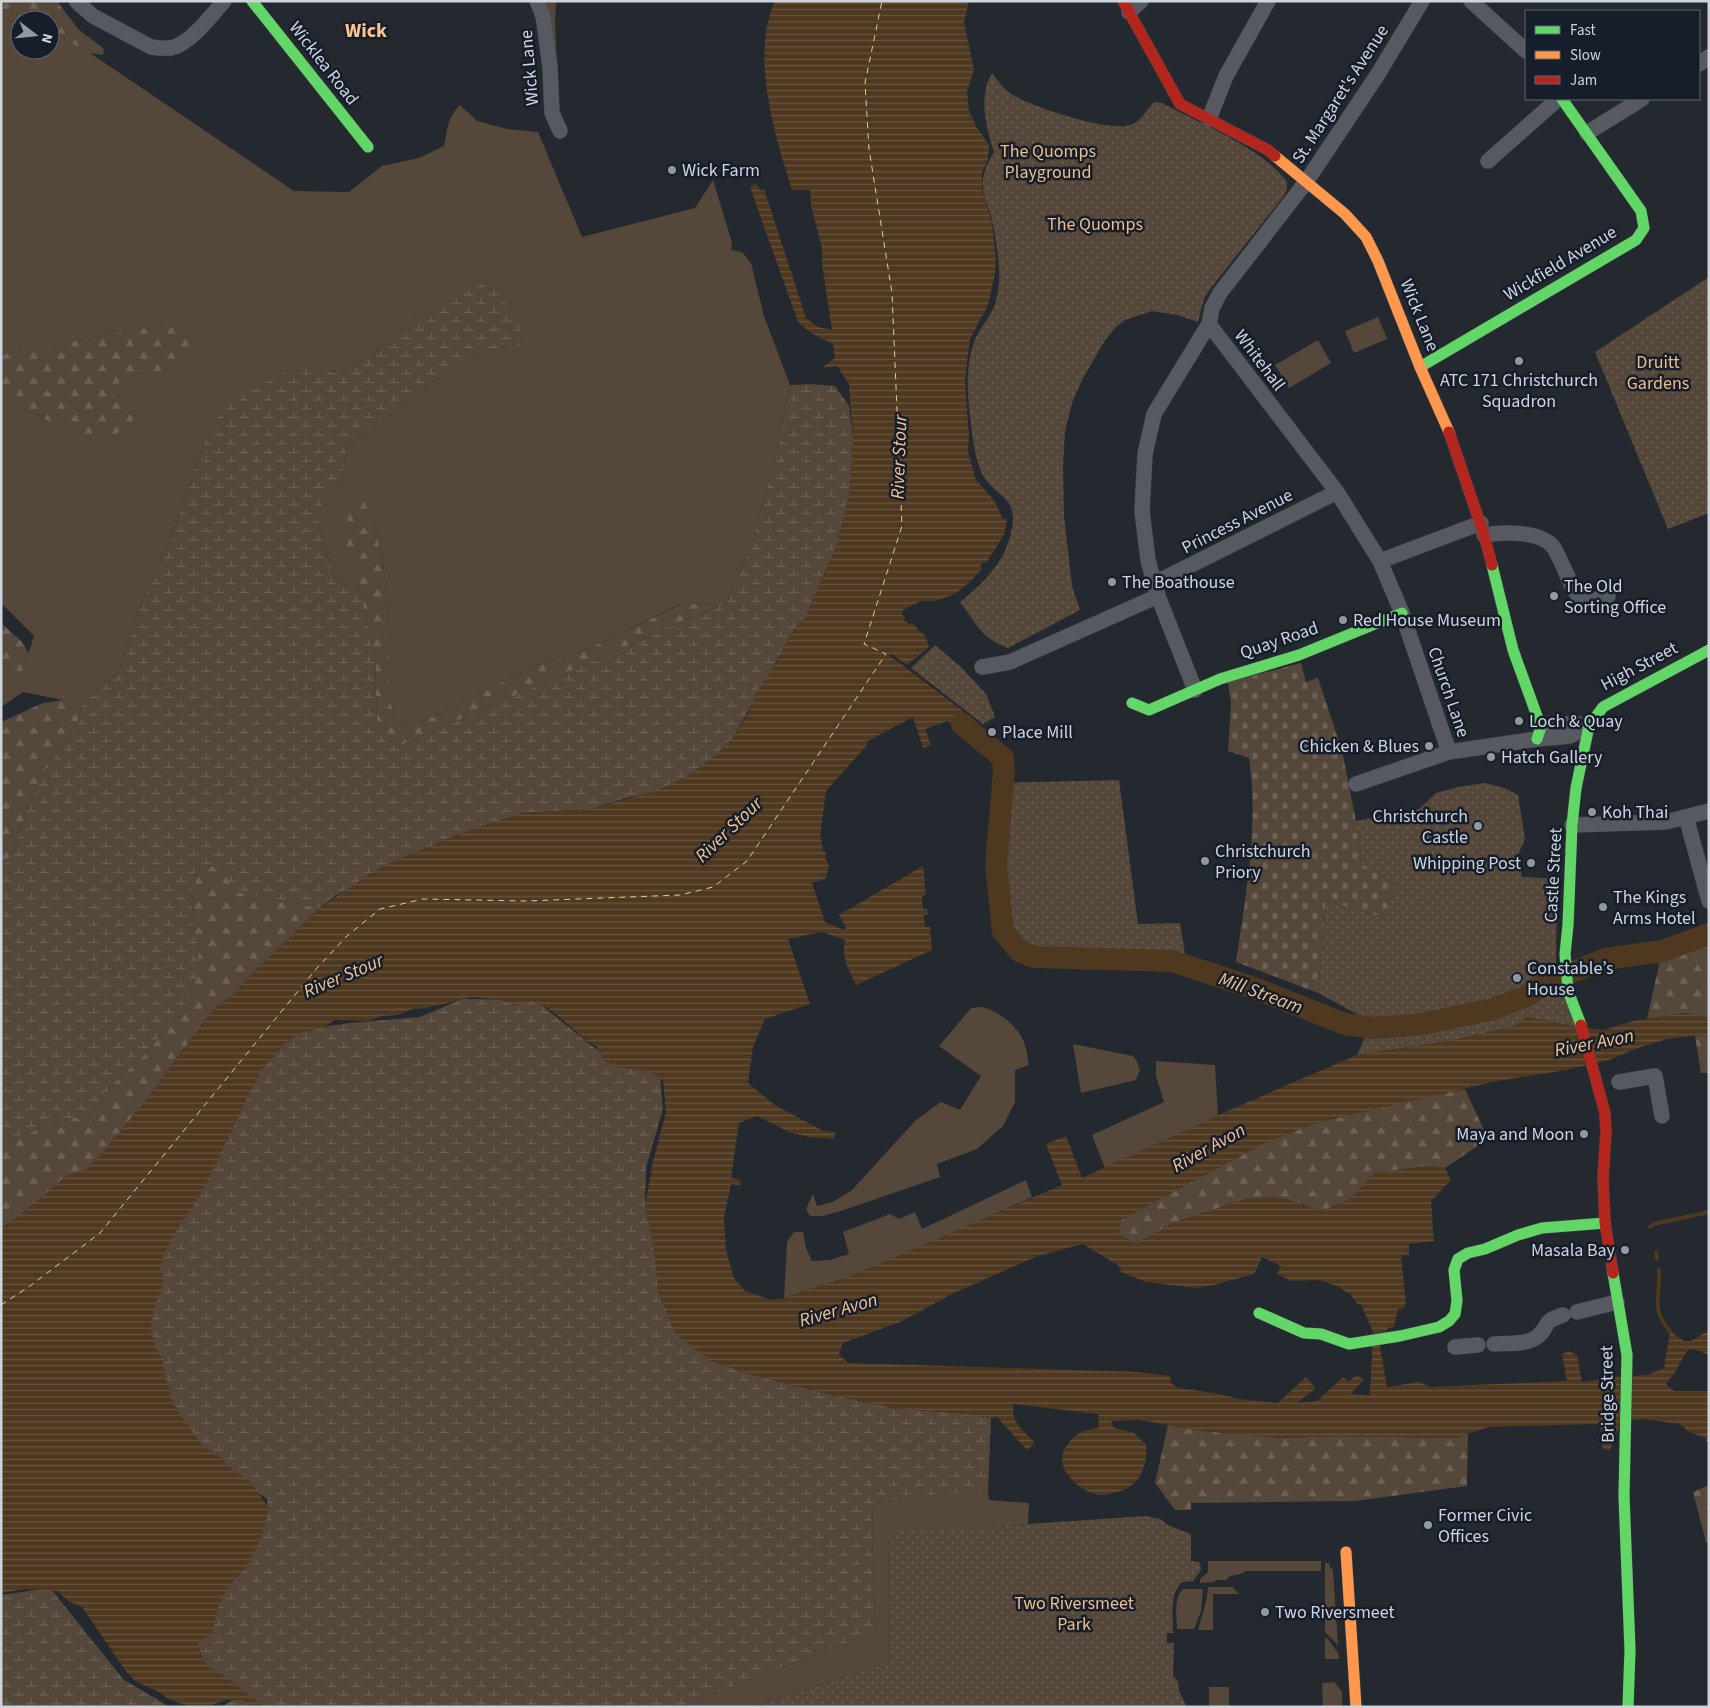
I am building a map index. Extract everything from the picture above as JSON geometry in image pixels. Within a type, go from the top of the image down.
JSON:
[{"type":"street","points":[[76,1],[93,16],[151,47],[171,48],[190,37],[224,1]]},
{"type":"street","name":"Wicklea Road","points":[[252,1],[368,147]]},
{"type":"street","name":"Wick Lane","points":[[537,1],[543,16],[550,67],[552,113],[560,131]]},
{"type":"street","points":[[1126,6],[1141,1]]},
{"type":"street","points":[[1209,118],[1226,76],[1268,1]]},
{"type":"street","name":"St. Margaret's Avenue","points":[[1306,182],[1378,74],[1422,1]]},
{"type":"street","points":[[1471,1],[1525,50]]},
{"type":"street","name":"Wick Lane","points":[[1126,6],[1180,104],[1268,150],[1345,214],[1366,237],[1378,261],[1420,367],[1449,431],[1482,529],[1512,650],[1539,733]]},
{"type":"street","points":[[1488,161],[1559,100]]},
{"type":"street","name":"Wickfield Avenue","points":[[1420,367],[1636,240],[1644,228],[1640,212],[1587,133],[1561,100]]},
{"type":"street","points":[[1587,133],[1640,100]]},
{"type":"street","name":"Whitehall","points":[[1306,182],[1220,293],[1212,308],[1209,324],[1337,492],[1380,561]]},
{"type":"street","points":[[1195,690],[1156,590],[1148,560],[1142,511],[1145,454],[1154,414],[1209,324]]},
{"type":"street","name":"Princess Avenue","points":[[1156,590],[1337,492]]},
{"type":"street","points":[[1380,561],[1482,529],[1520,532],[1539,538],[1553,546],[1578,596],[1591,600],[1608,596]]},
{"type":"street","name":"Church Lane","points":[[1380,561],[1402,613],[1450,752]]},
{"type":"street","points":[[982,667],[1010,662],[1156,590]]},
{"type":"street","name":"Quay Road","points":[[1132,703],[1149,710],[1220,679],[1298,655],[1402,613]]},
{"type":"street","name":"High Street","points":[[1589,726],[1602,707],[1709,650]]},
{"type":"street","points":[[1356,784],[1450,752],[1539,733],[1574,723],[1589,726]]},
{"type":"street","name":"Castle Street","points":[[1581,1026],[1568,991],[1565,954],[1572,825],[1576,788],[1589,726]]},
{"type":"street","points":[[1687,800],[1686,816],[1709,901]]},
{"type":"street","points":[[1572,825],[1666,822],[1709,811]]},
{"type":"street","name":"Bridge Street","points":[[1581,1026],[1593,1068],[1608,1084],[1603,1164],[1605,1223],[1627,1355],[1624,1496],[1630,1650],[1628,1707]]},
{"type":"street","points":[[1608,1084],[1656,1076],[1662,1116]]},
{"type":"street","points":[[1259,1313],[1304,1333],[1321,1334],[1345,1343],[1378,1339],[1439,1327],[1449,1321],[1455,1314],[1457,1301],[1454,1270],[1458,1259],[1468,1253],[1485,1249],[1518,1235],[1542,1228],[1605,1223]]},
{"type":"street","points":[[1494,1344],[1528,1342],[1539,1336],[1549,1321],[1617,1302]]},
{"type":"street","points":[[1455,1347],[1478,1345]]},
{"type":"street","points":[[1346,1552],[1356,1707]]},
{"type":"green space","points":[[1,1],[59,1],[59,4],[78,29],[104,49],[103,55],[90,53],[60,37],[60,10],[10,10],[10,21],[1,17]]},
{"type":"green space","points":[[544,1],[556,1],[555,24],[558,80]]},
{"type":"green space","points":[[1,17],[10,21],[10,60],[60,60],[60,37],[90,53],[294,191],[349,192],[382,166],[419,158],[444,146],[450,119],[460,105],[477,121],[507,129],[538,132],[582,237],[695,208],[713,180],[732,243],[731,250],[742,252],[751,263],[764,316],[790,385],[778,448],[753,540],[726,603],[681,604],[583,651],[532,667],[440,714],[409,727],[395,721],[389,695],[389,639],[384,569],[374,523],[354,570],[360,592],[344,585],[334,576],[318,526],[322,505],[342,479],[347,445],[382,423],[453,366],[482,352],[508,345],[441,304],[404,325],[374,354],[340,371],[324,372],[208,431],[171,540],[142,602],[119,672],[82,704],[23,692],[4,705],[1,705],[1,664],[13,671],[23,671],[34,636],[1,603],[1,398],[78,435],[134,419],[118,395],[118,381],[124,376],[165,370],[165,324],[1,355]]},
{"type":"green space","name":"The Quomps","points":[[992,73],[1007,90],[1023,100],[1053,112],[1105,125],[1130,125],[1138,121],[1155,102],[1162,103],[1247,148],[1277,170],[1287,182],[1287,189],[1283,197],[1210,289],[1204,299],[1198,322],[1177,315],[1152,311],[1125,320],[1115,328],[1104,342],[1083,378],[1073,400],[1065,431],[1063,466],[1064,516],[1072,586],[1080,610],[1008,648],[986,635],[960,602],[980,585],[1003,555],[1012,531],[1013,518],[1007,501],[986,480],[979,466],[973,440],[968,391],[969,366],[974,342],[991,313],[999,285],[996,242],[983,185],[986,169],[994,152],[986,122],[984,102],[985,92]]},
{"type":"green space","name":"Druitt Gardens","points":[[1709,277],[1709,513],[1668,529],[1595,352]]},
{"type":"green space","points":[[492,279],[532,348],[508,345],[482,352],[453,366],[382,423],[347,445],[342,479],[322,505],[318,526],[334,576],[344,585],[360,592],[375,656],[377,730],[397,747],[726,603],[753,540],[778,448],[790,385],[811,384],[835,386],[849,406],[853,437],[849,496],[837,544],[805,618],[795,628],[734,736],[718,753],[691,774],[650,794],[630,797],[591,809],[523,813],[460,834],[395,861],[332,898],[320,908],[236,892],[224,872],[207,864],[196,869],[192,903],[194,933],[199,947],[197,976],[187,1004],[146,1053],[115,1082],[91,1116],[67,1119],[56,1116],[32,1132],[1,1141],[1,871],[14,850],[39,779],[77,726],[82,704],[119,672],[142,602],[171,540],[208,431],[229,402],[292,369],[315,365],[324,372],[340,371],[374,354],[404,325]]},
{"type":"green space","points":[[1378,317],[1387,339],[1354,353],[1345,331]]},
{"type":"green space","points":[[165,324],[183,326],[193,343],[190,359],[183,365],[173,369],[137,374],[119,381],[118,395],[134,419],[125,429],[113,435],[78,435],[1,398],[1,355]]},
{"type":"green space","points":[[1318,340],[1331,363],[1289,388],[1275,365]]},
{"type":"green space","points":[[362,495],[374,523],[384,569],[389,639],[389,695],[395,721],[409,727],[440,714],[532,667],[583,651],[682,604],[726,603],[397,747],[377,731],[375,656],[360,592],[343,533],[352,501]]},
{"type":"green space","points":[[1,623],[21,641],[29,653],[23,671],[13,671],[1,664]]},
{"type":"green space","points":[[935,645],[962,668],[986,694],[995,717],[983,724],[911,668]]},
{"type":"green space","points":[[1301,663],[1306,682],[1318,678],[1342,751],[1356,821],[1362,864],[1398,885],[1382,917],[1326,901],[1318,993],[1236,962],[1250,860],[1253,809],[1249,758],[1228,751],[1231,703],[1228,682]]},
{"type":"green space","points":[[64,700],[82,704],[77,726],[39,779],[14,850],[1,871],[1,722],[43,703]]},
{"type":"green space","points":[[1119,780],[1138,924],[1180,923],[1185,954],[1044,950],[1012,937],[1002,877],[995,783]]},
{"type":"green space","points":[[1485,783],[1504,788],[1518,795],[1525,839],[1518,855],[1522,877],[1557,879],[1556,964],[1576,1027],[1527,1017],[1515,1026],[1450,1041],[1357,1055],[1372,1022],[1318,993],[1326,901],[1382,917],[1398,885],[1362,864],[1356,821],[1419,809],[1436,793]]},
{"type":"green space","points":[[207,864],[224,872],[236,892],[320,908],[236,992],[218,1006],[202,1024],[148,1098],[100,1156],[86,1170],[66,1176],[18,1217],[1,1228],[1,1141],[32,1132],[56,1116],[67,1119],[91,1116],[115,1082],[146,1053],[187,1004],[199,948],[194,933],[192,903],[196,869]]},
{"type":"green space","points":[[1709,932],[1709,1018],[1684,1013],[1647,1019],[1662,951]]},
{"type":"green space","points":[[462,999],[535,1000],[596,1049],[659,1064],[663,1109],[646,1168],[645,1206],[653,1241],[659,1295],[711,1361],[753,1375],[814,1391],[897,1409],[959,1413],[991,1418],[988,1490],[877,1502],[872,1513],[875,1632],[679,1707],[221,1707],[238,1697],[211,1673],[194,1643],[215,1599],[254,1554],[268,1500],[203,1451],[172,1406],[145,1344],[156,1265],[229,1124],[271,1054],[302,1030],[350,1023],[420,1017]]},
{"type":"green space","points":[[981,1007],[995,1012],[1008,1020],[1018,1032],[1025,1045],[1029,1065],[1015,1070],[1015,1102],[1003,1126],[977,1149],[937,1164],[940,1177],[841,1211],[823,1216],[810,1216],[806,1209],[813,1194],[817,1206],[833,1202],[852,1190],[916,1120],[941,1102],[960,1110],[981,1076],[939,1046],[971,1008]]},
{"type":"green space","points":[[1695,1036],[1709,1037],[1709,1073],[1701,1073]]},
{"type":"green space","points":[[1073,1044],[1133,1056],[1140,1070],[1136,1080],[1081,1093]]},
{"type":"green space","points":[[1156,1061],[1215,1065],[1218,1116],[1105,1168],[1092,1135],[1164,1102],[1156,1076]]},
{"type":"green space","points":[[1465,1089],[1488,1139],[1445,1168],[1426,1166],[1375,1173],[1349,1200],[1321,1211],[1289,1200],[1272,1197],[1246,1199],[1175,1222],[1136,1244],[1118,1234],[1121,1220],[1264,1143],[1316,1123]]},
{"type":"green space","points":[[1026,1180],[1032,1197],[933,1242],[851,1276],[784,1298],[787,1242],[794,1232],[803,1232],[806,1248],[812,1261],[830,1260],[849,1254],[843,1232],[890,1214],[899,1219],[915,1212],[922,1229]]},
{"type":"green space","points":[[1168,1425],[1203,1431],[1282,1438],[1337,1436],[1456,1438],[1468,1434],[1467,1486],[1355,1501],[1191,1503],[1191,1510],[1175,1510],[1155,1483]]},
{"type":"green space","points":[[1709,1485],[1709,1543],[1706,1542],[1693,1492]]},
{"type":"green space","points":[[988,1490],[989,1500],[1029,1503],[1028,1524],[888,1535],[890,1661],[754,1707],[679,1707],[875,1632],[872,1513],[877,1502]]},
{"type":"green space","name":"Two Riversmeet Park","points":[[1146,1516],[1160,1519],[1170,1526],[1191,1534],[1191,1561],[1200,1562],[1201,1570],[1193,1581],[1182,1582],[1175,1593],[1173,1599],[1173,1633],[1167,1633],[1167,1643],[1174,1643],[1173,1676],[1178,1681],[1179,1691],[1187,1707],[754,1707],[890,1661],[888,1535],[909,1530],[991,1528]]},
{"type":"green space","points":[[1208,1561],[1321,1561],[1321,1571],[1246,1571],[1230,1576],[1226,1580],[1200,1583],[1200,1579],[1208,1572]]},
{"type":"green space","points":[[1325,1563],[1329,1563],[1333,1570],[1338,1645],[1325,1632]]},
{"type":"green space","points":[[1208,1587],[1232,1587],[1239,1594],[1213,1594],[1213,1630],[1198,1630],[1206,1602]]},
{"type":"green space","points":[[50,1588],[124,1680],[170,1707],[1,1707],[1,1595]]},
{"type":"green space","points":[[1183,1589],[1203,1589],[1201,1611],[1194,1629],[1177,1629],[1177,1602]]},
{"type":"green space","points":[[1325,1638],[1327,1638],[1338,1653],[1339,1659],[1325,1659]]},
{"type":"green space","points":[[1334,1682],[1342,1692],[1342,1707],[1323,1707],[1322,1683]]},
{"type":"green space","points":[[1209,1687],[1229,1687],[1229,1707],[1209,1707]]},
{"type":"water","points":[[775,1],[969,1],[964,23],[974,70],[967,91],[969,111],[977,128],[989,145],[988,159],[982,173],[982,189],[992,223],[996,259],[995,274],[988,305],[970,339],[965,382],[969,436],[968,452],[976,480],[994,500],[1003,519],[1006,518],[1007,520],[1004,535],[986,563],[983,562],[980,566],[982,569],[971,581],[955,594],[936,601],[921,601],[903,610],[904,620],[911,625],[913,623],[925,635],[929,647],[907,665],[891,654],[889,656],[975,720],[984,731],[982,733],[968,726],[988,742],[984,747],[976,737],[947,721],[925,729],[931,745],[923,748],[913,717],[866,742],[868,744],[826,791],[820,837],[824,836],[821,839],[823,852],[826,852],[825,857],[829,867],[825,879],[812,883],[825,922],[844,930],[846,928],[839,915],[923,866],[926,895],[922,896],[923,909],[927,909],[928,915],[924,915],[925,927],[930,927],[932,950],[856,985],[845,958],[845,940],[822,932],[788,939],[810,1004],[765,1019],[753,1047],[748,1083],[776,1106],[824,1131],[836,1132],[834,1139],[808,1137],[789,1132],[757,1116],[739,1123],[731,1178],[741,1180],[740,1185],[731,1184],[724,1218],[726,1250],[734,1278],[745,1291],[771,1300],[784,1298],[851,1276],[1062,1185],[1046,1144],[1066,1136],[1082,1178],[1232,1109],[1357,1055],[1450,1041],[1515,1026],[1527,1017],[1576,1027],[1604,1030],[1633,1021],[1684,1013],[1709,1018],[1709,1037],[1701,1035],[1667,1039],[1609,1060],[1566,1070],[1497,1081],[1316,1123],[1264,1143],[1121,1220],[1118,1234],[1136,1244],[1175,1222],[1246,1199],[1272,1197],[1289,1200],[1321,1211],[1349,1200],[1375,1173],[1426,1166],[1445,1168],[1451,1180],[1431,1201],[1434,1241],[1409,1244],[1409,1255],[1401,1256],[1406,1302],[1404,1308],[1398,1309],[1394,1327],[1388,1328],[1380,1346],[1387,1387],[1419,1382],[1430,1387],[1567,1381],[1562,1354],[1569,1351],[1577,1355],[1582,1382],[1647,1375],[1664,1368],[1670,1331],[1684,1341],[1691,1341],[1709,1330],[1709,1355],[1693,1349],[1687,1351],[1666,1384],[1675,1391],[1709,1391],[1709,1446],[1705,1438],[1688,1431],[1680,1424],[1643,1419],[1619,1422],[1619,1427],[1610,1450],[1603,1450],[1600,1424],[1489,1427],[1456,1438],[1337,1436],[1282,1438],[1203,1431],[1140,1420],[1111,1421],[1114,1428],[1133,1432],[1146,1445],[1145,1462],[1140,1476],[1129,1487],[1122,1491],[1100,1495],[1090,1492],[1075,1483],[1069,1476],[1062,1461],[1067,1445],[1077,1434],[1099,1428],[1098,1414],[1013,1404],[1016,1421],[1035,1443],[1027,1450],[997,1417],[897,1409],[814,1391],[753,1375],[711,1361],[676,1335],[659,1295],[653,1241],[645,1206],[653,1161],[666,1112],[663,1080],[647,1071],[616,1067],[603,1060],[597,1047],[547,1008],[532,1001],[515,1006],[502,1000],[473,997],[426,1008],[412,1009],[397,1015],[382,1016],[368,1021],[335,1020],[320,1029],[302,1032],[286,1042],[262,1070],[207,1182],[165,1251],[160,1269],[164,1282],[153,1313],[151,1331],[155,1346],[162,1358],[166,1379],[176,1409],[203,1446],[216,1453],[227,1465],[253,1485],[269,1509],[262,1535],[252,1558],[242,1573],[228,1588],[222,1599],[216,1614],[212,1635],[198,1640],[200,1656],[212,1669],[228,1678],[265,1707],[251,1707],[242,1700],[226,1700],[206,1707],[192,1707],[170,1700],[157,1691],[135,1681],[125,1670],[82,1607],[68,1601],[58,1591],[25,1589],[1,1593],[1,1228],[18,1217],[66,1176],[86,1170],[148,1098],[202,1024],[218,1006],[236,992],[320,908],[372,872],[478,827],[523,813],[591,809],[663,789],[691,774],[718,753],[734,736],[749,712],[756,693],[774,666],[795,628],[805,618],[837,544],[849,496],[853,437],[849,384],[837,366],[822,368],[835,358],[833,344],[811,333],[798,322],[750,187],[756,184],[761,191],[764,189],[806,318],[818,327],[832,330],[822,264],[822,248],[811,205],[810,190],[792,190],[773,121],[765,71],[765,46],[768,23]],"holes":[[[1083,1244],[1119,1266],[1121,1272],[1146,1282],[1196,1288],[1254,1274],[1262,1257],[1281,1266],[1277,1274],[1291,1281],[1319,1280],[1337,1286],[1351,1295],[1358,1305],[1361,1304],[1373,1332],[1370,1395],[1350,1394],[1364,1380],[1357,1375],[1349,1381],[1343,1377],[1317,1401],[1297,1403],[1316,1388],[1306,1377],[1278,1403],[1239,1399],[1178,1388],[1171,1383],[1170,1376],[1138,1372],[848,1363],[839,1354],[843,1343],[900,1322],[954,1293],[1035,1257]]]},
{"type":"waterway","name":"Mill Stream","points":[[962,724],[1003,758],[1004,771],[996,865],[1003,931],[1019,951],[1034,957],[1172,961],[1254,988],[1345,1024],[1372,1028],[1416,1025],[1490,1010],[1525,997],[1551,980],[1606,959],[1662,951],[1709,934]]},
{"type":"waterway","points":[[1650,1227],[1654,1224],[1709,1212]]},
{"type":"waterway","points":[[1656,1252],[1657,1259]]},
{"type":"waterway","points":[[1659,1270],[1658,1309],[1660,1316],[1670,1331]]},
{"type":"ferry route","points":[[1,1305],[30,1286],[100,1233],[317,968],[347,936],[380,909],[423,899],[527,901],[680,895],[713,887],[747,861],[886,654],[864,644],[902,526],[892,293],[869,149],[865,83],[882,1]]},
{"type":"traffic: fast","points":[[252,1],[368,147]]},
{"type":"traffic: fast","points":[[1420,367],[1636,240],[1644,228],[1641,211],[1563,100]]},
{"type":"traffic: fast","points":[[1492,565],[1513,650],[1541,727],[1537,739]]},
{"type":"traffic: fast","points":[[1132,703],[1149,710],[1220,679],[1299,655],[1402,613]]},
{"type":"traffic: fast","points":[[1581,1025],[1568,991],[1565,954],[1572,825],[1576,788],[1589,726],[1603,707],[1709,650]]},
{"type":"traffic: fast","points":[[1259,1313],[1304,1333],[1321,1334],[1349,1344],[1400,1336],[1439,1327],[1449,1321],[1455,1314],[1457,1301],[1454,1270],[1458,1259],[1468,1253],[1485,1249],[1518,1235],[1542,1228],[1605,1223]]},
{"type":"traffic: fast","points":[[1613,1273],[1627,1355],[1624,1496],[1630,1650],[1628,1707]]},
{"type":"traffic: slow","points":[[1275,156],[1345,214],[1366,237],[1378,261],[1420,367],[1449,432]]},
{"type":"traffic: slow","points":[[1346,1552],[1356,1707]]},
{"type":"traffic: jam","points":[[1123,1],[1180,104],[1268,150],[1275,156]]},
{"type":"traffic: jam","points":[[1449,432],[1484,535],[1492,565]]},
{"type":"traffic: jam","points":[[1581,1025],[1605,1113],[1606,1132],[1603,1178],[1605,1223],[1613,1273]]},
{"type":"place","name":"Wick Farm","points":[[672,170]]},
{"type":"place","name":"ATC 171 Christchurch Squadron","points":[[1519,361]]},
{"type":"place","name":"The Boathouse","points":[[1112,582]]},
{"type":"place","name":"The Old Sorting Office","points":[[1554,596]]},
{"type":"place","name":"Red House Museum","points":[[1343,620]]},
{"type":"place","name":"Loch & Quay","points":[[1519,721]]},
{"type":"place","name":"Place Mill","points":[[992,732]]},
{"type":"place","name":"Chicken & Blues","points":[[1429,746]]},
{"type":"place","name":"Hatch Gallery","points":[[1491,757]]},
{"type":"place","name":"Koh Thai","points":[[1592,812]]},
{"type":"place","name":"Christchurch Castle","points":[[1478,826]]},
{"type":"place","name":"Christchurch Priory","points":[[1205,861]]},
{"type":"place","name":"Whipping Post","points":[[1531,863]]},
{"type":"place","name":"The Kings Arms Hotel","points":[[1603,907]]},
{"type":"place","name":"Constable’s House","points":[[1517,978]]},
{"type":"place","name":"Maya and Moon","points":[[1584,1134]]},
{"type":"place","name":"Masala Bay","points":[[1625,1250]]},
{"type":"place","name":"Former Civic Offices","points":[[1428,1525]]},
{"type":"place","name":"Two Riversmeet","points":[[1265,1612]]},
{"type":"district","name":"Wick","points":[[366,30]]},
{"type":"park label","name":"The Quomps Playground","points":[[1048,161]]},
{"type":"water label","name":"River Stour","points":[[898,457]]},
{"type":"water label","name":"River Stour","points":[[728,829]]},
{"type":"water label","name":"River Stour","points":[[343,975]]},
{"type":"water label","name":"River Avon","points":[[1594,1042]]},
{"type":"water label","name":"River Avon","points":[[1208,1147]]},
{"type":"water label","name":"River Avon","points":[[838,1309]]}]
